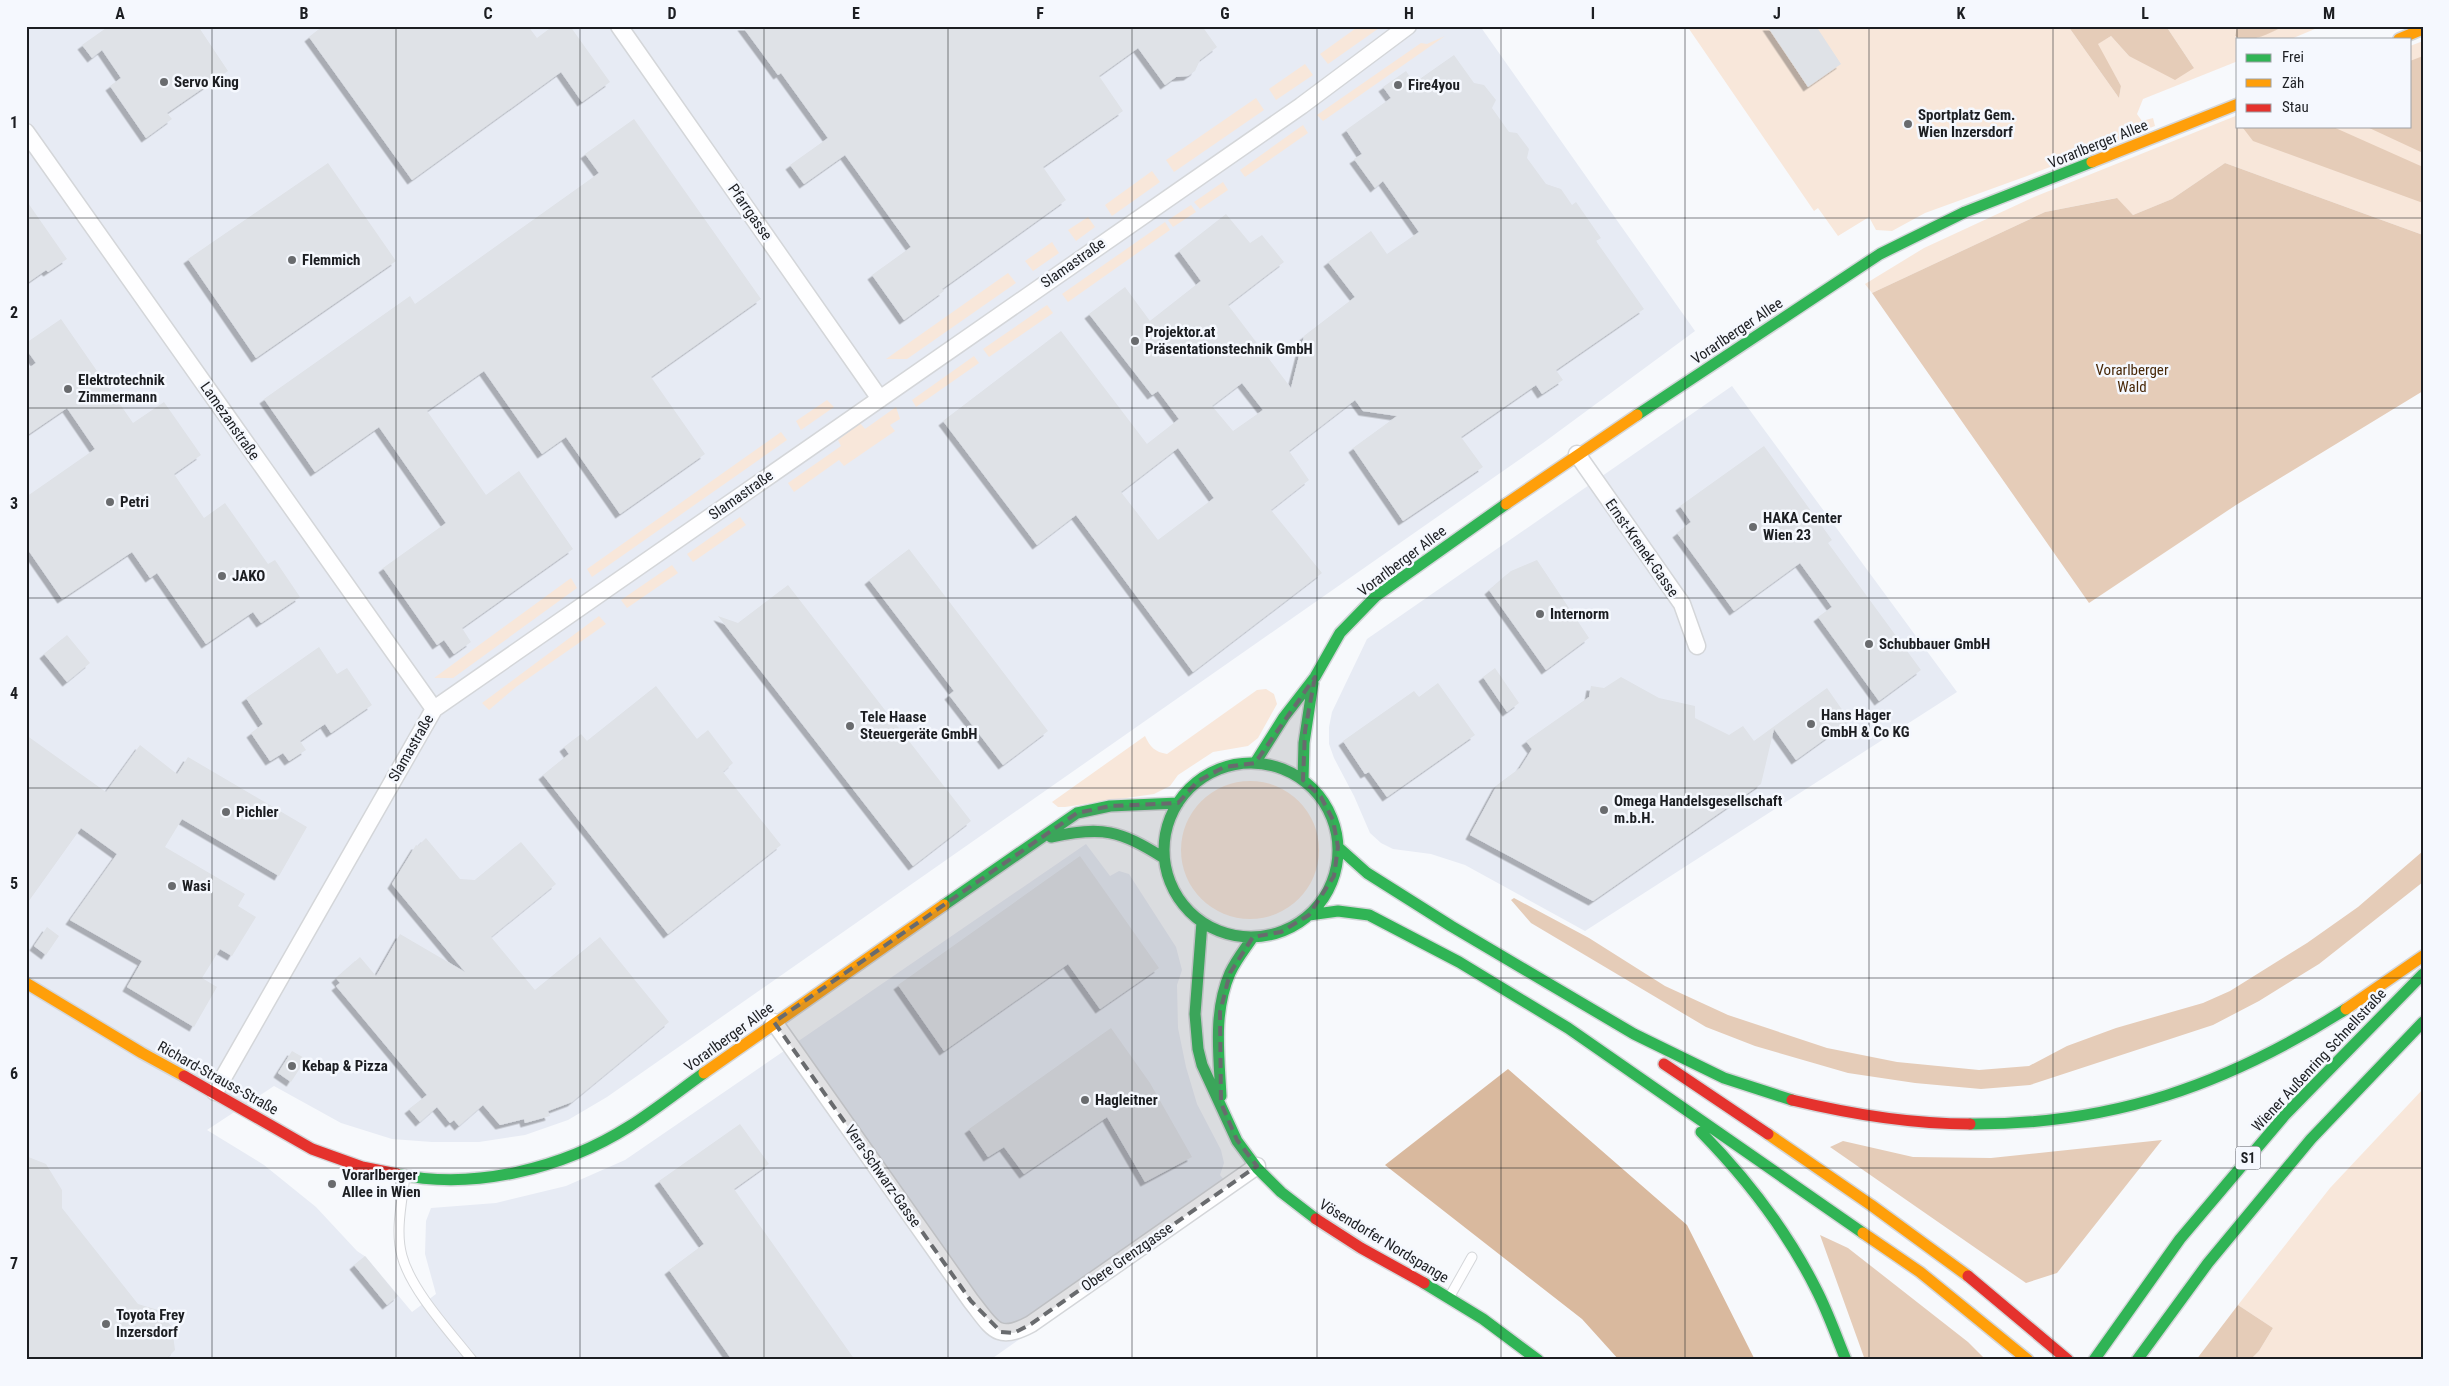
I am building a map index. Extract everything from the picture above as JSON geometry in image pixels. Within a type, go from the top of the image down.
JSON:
[{"type":"main road","points":[[2401,38],[2423,29]]},
{"type":"main road","name":"Vorarlberger Allee","points":[[1255,762],[1284,717],[1314,677],[1340,633],[1376,596],[1578,454],[1880,254],[1965,212],[2236,105]]},
{"type":"main road","name":"Vorarlberger Allee","points":[[1303,780],[1304,731],[1314,677]]},
{"type":"main road","points":[[1255,762],[1281,768],[1303,780],[1321,797],[1333,820],[1338,847],[1334,876],[1324,897],[1309,915],[1281,932],[1253,937],[1224,933],[1202,922],[1182,903],[1169,879],[1164,858],[1168,824],[1178,803],[1198,781],[1224,767],[1255,762]]},
{"type":"main road","name":"Vorarlberger Allee","points":[[405,1176],[446,1179],[487,1178],[533,1168],[582,1151],[629,1127],[774,1022],[1077,813],[1110,806],[1178,803]]},
{"type":"main road","name":"Vorarlberger Allee","points":[[1039,839],[1098,828],[1130,837],[1164,858]]},
{"type":"main road","points":[[1338,847],[1354,865],[1370,877],[1590,1010],[1720,1075],[1785,1098],[1865,1117],[1952,1124],[2037,1122],[2118,1110],[2205,1084],[2296,1040],[2378,989],[2406,964],[2423,956]]},
{"type":"main road","points":[[1309,915],[1338,910],[1357,912],[1385,922],[1459,962],[1568,1028],[1920,1272],[2025,1356]]},
{"type":"main road","name":"Vösendorfer Nordspange","points":[[1202,922],[1197,1029],[1202,1065],[1232,1130],[1256,1166],[1293,1202],[1323,1225],[1350,1243],[1449,1297],[1497,1328],[1538,1360]]},
{"type":"main road","name":"Vösendorfer Nordspange","points":[[1221,1103],[1219,1027],[1224,990],[1230,973],[1253,937]]},
{"type":"main road","name":"Wiener Außenring Schnellstraße","points":[[2094,1360],[2180,1239],[2286,1115],[2392,1003],[2423,974]]},
{"type":"main road","name":"Richard-Strauss-Straße","points":[[26,983],[142,1053],[215,1092],[312,1150],[362,1167],[405,1176]]},
{"type":"main road","points":[[1590,1010],[1652,1056],[1801,1156],[1936,1252],[2035,1330],[2068,1360]]},
{"type":"main road","name":"S1","points":[[2137,1360],[2208,1263],[2311,1139],[2423,1022]]},
{"type":"main road","points":[[1655,1087],[1714,1144],[1769,1213],[1816,1289],[1846,1360]]},
{"type":"street","name":"Pfarrgasse","points":[[619,26],[880,398]]},
{"type":"street","name":"Slamastraße","points":[[215,1092],[434,709],[1301,106],[1408,26]]},
{"type":"street","name":"Lamezanstraße","points":[[26,132],[434,709]]},
{"type":"street","name":"Ernst-Krenek-Gasse","points":[[1578,454],[1682,604],[1697,646]]},
{"type":"street","name":"Vera-Schwarz-Gasse","points":[[774,1022],[971,1301],[993,1328]]},
{"type":"street","name":"Obere Grenzgasse","points":[[993,1328],[1014,1333],[1030,1324],[1256,1166]]},
{"type":"lane","points":[[405,1176],[399,1229],[402,1256],[413,1283],[472,1360]]},
{"type":"lane","points":[[1449,1297],[1472,1257]]},
{"type":"highlighted area","points":[[1315,677],[1305,731],[1303,780],[1321,797],[1333,820],[1338,847],[1334,876],[1309,915],[1281,932],[1253,937],[1230,973],[1220,1012],[1221,1103],[1237,1140],[1257,1166],[1031,1324],[1014,1333],[1001,1332],[971,1301],[774,1022],[1077,813],[1110,806],[1178,803],[1198,781],[1224,767],[1255,763]]},
{"type":"shaded area","points":[[26,26],[1480,26],[1695,331],[1543,443],[607,1097],[568,1120],[525,1135],[479,1142],[432,1142],[392,1139],[341,1123],[274,1086],[207,1130],[264,1165],[316,1207],[357,1251],[366,1257],[412,1312],[436,1294],[425,1254],[426,1221],[431,1208],[496,1203],[566,1186],[625,1160],[1086,844],[1110,876],[1119,871],[1129,874],[1176,947],[1182,970],[1177,985],[1178,1028],[1186,1067],[1197,1104],[1221,1150],[1224,1163],[1220,1175],[1232,1189],[990,1360],[26,1360]]},
{"type":"shaded area","points":[[1359,26],[1382,26],[1328,64],[1320,54]]},
{"type":"shaded area","name":"Sportplatz Gem. Wien Inzersdorf","points":[[1687,26],[2068,26],[2119,98],[2121,86],[2097,44],[2111,36],[2129,56],[2194,68],[2166,26],[2237,26],[2235,36],[2237,38],[2236,62],[2143,99],[2137,114],[2142,121],[2153,118],[2155,126],[1925,213],[1892,231],[1876,230],[1869,217],[1838,236],[1818,208],[1814,211]]},
{"type":"shaded area","points":[[2285,26],[2322,26],[2293,38],[2256,38]]},
{"type":"shaded area","points":[[1445,36],[1323,121],[1317,115],[1421,43],[1427,44]]},
{"type":"shaded area","points":[[2423,41],[2423,235],[2225,163],[2172,199],[2133,215],[2116,198],[2045,212],[1872,293],[1865,284],[1924,248],[2034,197],[2236,116],[2236,128],[2412,128],[2412,45]]},
{"type":"shaded area","points":[[1305,64],[1313,75],[1276,100],[1269,89]]},
{"type":"shaded area","points":[[1256,98],[1264,110],[1174,172],[1166,160]]},
{"type":"shaded area","points":[[1303,125],[1308,133],[1245,177],[1240,170]]},
{"type":"shaded area","points":[[1152,171],[1160,182],[1112,216],[1105,205]]},
{"type":"shaded area","points":[[1223,182],[1228,190],[1200,209],[1194,202]]},
{"type":"shaded area","points":[[1191,205],[1196,212],[1173,227],[1168,220]]},
{"type":"shaded area","points":[[1088,217],[1095,227],[1076,241],[1068,230]]},
{"type":"shaded area","points":[[1165,222],[1170,230],[1068,302],[1062,294]]},
{"type":"shaded area","points":[[1052,242],[1059,253],[1033,271],[1025,261]]},
{"type":"shaded area","points":[[1008,273],[1016,283],[907,359],[886,359]]},
{"type":"shaded area","points":[[1047,305],[1053,313],[989,357],[983,349]]},
{"type":"shaded area","points":[[974,356],[979,363],[916,407],[912,400]]},
{"type":"shaded area","points":[[1732,386],[1957,692],[1585,931],[1465,865],[1431,854],[1393,849],[1381,843],[1370,833],[1329,744],[1329,727],[1332,712],[1367,639]]},
{"type":"shaded area","points":[[827,400],[834,407],[801,430],[796,421]]},
{"type":"shaded area","points":[[896,407],[900,419],[890,425],[895,431],[844,466],[839,460],[794,492],[788,483],[841,446],[838,440],[860,423],[865,429]]},
{"type":"shaded area","points":[[781,432],[787,440],[592,577],[587,569]]},
{"type":"shaded area","points":[[740,517],[746,525],[693,562],[687,554]]},
{"type":"shaded area","points":[[672,565],[678,573],[627,608],[621,600]]},
{"type":"shaded area","points":[[571,578],[577,588],[453,678],[434,678]]},
{"type":"shaded area","points":[[599,616],[606,624],[516,687],[489,710],[482,703]]},
{"type":"shaded area","points":[[1266,689],[1274,694],[1277,704],[1258,738],[1248,746],[1213,752],[1178,775],[1170,786],[1154,794],[1065,807],[1058,807],[1052,802],[1145,736],[1153,748],[1167,754],[1257,690]]},
{"type":"shaded area","points":[[1250,781],[1264,782],[1277,786],[1289,792],[1299,801],[1308,811],[1314,823],[1318,836],[1318,864],[1314,877],[1308,889],[1299,899],[1289,908],[1277,914],[1264,918],[1250,919],[1236,918],[1223,914],[1211,908],[1201,899],[1192,889],[1186,877],[1182,864],[1181,850],[1182,836],[1186,823],[1192,811],[1201,801],[1211,792],[1223,786],[1236,782]]},
{"type":"shaded area","points":[[1508,1069],[1687,1225],[1755,1360],[1619,1360],[1582,1319],[1385,1165]]},
{"type":"shaded area","points":[[2423,1089],[2423,1360],[2250,1360],[2259,1351],[2273,1328],[2238,1305],[2330,1188]]},
{"type":"green space","points":[[2068,26],[2166,26],[2194,68],[2175,80],[2129,56],[2111,36],[2098,44],[2121,86],[2119,98]]},
{"type":"green space","points":[[2237,26],[2285,26],[2256,38],[2238,38],[2235,36]]},
{"type":"green space","points":[[2423,56],[2423,153],[2369,128],[2412,128],[2412,60]]},
{"type":"green space","points":[[2243,128],[2335,128],[2423,167],[2423,203],[2253,141]]},
{"type":"green space","name":"Vorarlberger Wald","points":[[2225,163],[2423,235],[2423,391],[2236,505],[2089,603],[1872,293],[2045,212],[2117,198],[2133,215],[2172,199]]},
{"type":"green space","points":[[2423,851],[2423,882],[2319,964],[2259,1001],[2213,1025],[2030,1085],[1981,1089],[1915,1083],[1848,1073],[1755,1046],[1706,1027],[1531,923],[1511,900],[1514,898],[1589,938],[1665,986],[1728,1015],[1827,1048],[1897,1062],[1979,1070],[2029,1066],[2067,1046],[2116,1028],[2203,1003],[2230,991],[2307,943],[2358,907]]},
{"type":"green space","points":[[2162,1140],[2057,1273],[2026,1283],[1830,1147],[1843,1141],[1913,1157],[1991,1158]]},
{"type":"green space","points":[[1820,1235],[1848,1248],[1968,1342],[1986,1360],[1865,1360]]},
{"type":"green space","points":[[2238,1305],[2273,1328],[2259,1351],[2250,1360],[2196,1360]]},
{"type":"building","name":"Servo King","points":[[109,26],[198,26],[228,71],[167,113],[172,119],[146,138],[110,86],[121,78],[102,50],[92,58],[82,45]]},
{"type":"building","points":[[323,26],[528,26],[537,38],[553,26],[570,26],[610,82],[582,102],[561,72],[412,180],[309,37]]},
{"type":"building","points":[[742,26],[1202,26],[1217,47],[1200,60],[1195,71],[1188,76],[1176,77],[1165,85],[1138,48],[1099,76],[1123,111],[1043,167],[1066,200],[942,289],[944,291],[904,320],[872,275],[911,247],[845,155],[804,184],[790,165],[828,138],[781,73],[778,75]]},
{"type":"building","points":[[1767,26],[1816,26],[1841,64],[1808,87]]},
{"type":"building","points":[[1454,55],[1474,83],[1484,85],[1496,100],[1492,108],[1509,132],[1517,133],[1529,149],[1527,158],[1546,184],[1561,189],[1572,205],[1576,202],[1601,238],[1596,241],[1644,309],[1556,370],[1563,380],[1542,394],[1536,385],[1461,437],[1483,467],[1403,521],[1353,448],[1397,416],[1363,411],[1355,400],[1289,451],[1309,480],[1271,510],[1322,573],[1193,672],[1076,515],[1037,545],[943,421],[1061,331],[1147,444],[1179,419],[1158,391],[1152,395],[1089,314],[1125,287],[1150,321],[1201,281],[1179,251],[1226,214],[1250,243],[1262,235],[1284,262],[1228,305],[1291,388],[1304,336],[1355,297],[1328,262],[1371,231],[1387,254],[1419,232],[1383,181],[1375,188],[1354,159],[1362,154],[1346,130],[1391,98],[1383,87],[1406,71],[1414,83]],"holes":[[[1242,383],[1263,410],[1233,431],[1212,406]],[[1178,448],[1214,498],[1158,540],[1121,492]]]},
{"type":"building","points":[[634,119],[761,299],[651,377],[705,454],[620,514],[566,437],[542,454],[484,371],[427,411],[486,495],[519,471],[573,549],[462,628],[471,642],[454,654],[444,640],[437,645],[383,568],[446,523],[379,427],[315,472],[264,399],[410,296],[415,304],[599,173],[585,154]]},
{"type":"building","name":"Flemmich","points":[[328,163],[396,261],[256,358],[188,259]]},
{"type":"building","points":[[26,200],[67,259],[48,272],[46,270],[26,284]]},
{"type":"building","points":[[61,319],[133,423],[164,402],[201,455],[174,474],[204,518],[225,503],[268,564],[275,560],[300,597],[261,623],[253,612],[206,644],[157,573],[150,578],[132,552],[62,599],[26,547],[26,497],[95,449],[67,408],[26,436],[26,370],[36,363],[26,349],[26,343]]},
{"type":"building","name":"HAKA Center Wien 23","points":[[1764,446],[1832,540],[1828,543],[1921,670],[1879,701],[1818,617],[1832,607],[1800,563],[1734,611],[1677,533],[1691,522],[1680,506]]},
{"type":"building","points":[[909,549],[1048,731],[1003,765],[949,695],[954,691],[869,580]]},
{"type":"building","name":"Internorm","points":[[1537,560],[1589,638],[1546,670],[1489,590],[1511,571]]},
{"type":"building","name":"Tele Haase Steuergeräte GmbH","points":[[788,585],[971,821],[913,866],[718,616],[738,623]]},
{"type":"building","points":[[67,635],[90,663],[67,682],[44,654]]},
{"type":"building","points":[[319,647],[337,674],[347,668],[372,705],[331,733],[325,724],[300,741],[306,750],[289,761],[283,753],[270,761],[251,733],[263,724],[246,698]]},
{"type":"building","points":[[1495,668],[1519,703],[1507,712],[1483,677]]},
{"type":"building","name":"Omega Handelsgesellschaft m.b.H.","points":[[1621,677],[1659,698],[1695,706],[1695,718],[1729,735],[1743,726],[1754,741],[1827,688],[1850,721],[1796,760],[1774,729],[1761,784],[1593,901],[1470,835],[1497,785],[1520,768],[1532,749],[1526,741],[1589,697],[1591,686],[1604,688]]},
{"type":"building","points":[[1438,683],[1475,735],[1387,797],[1369,772],[1365,774],[1343,741],[1414,691],[1419,697]]},
{"type":"building","points":[[656,686],[697,739],[708,730],[733,763],[723,772],[781,845],[668,934],[543,775],[569,754],[564,747],[581,734],[587,741]]},
{"type":"building","points":[[26,735],[106,792],[140,745],[177,774],[188,757],[307,827],[279,876],[182,819],[165,847],[245,894],[238,906],[256,917],[232,956],[220,949],[202,978],[217,987],[194,1027],[127,987],[142,961],[70,920],[117,854],[81,828],[26,905]]},
{"type":"building","points":[[426,838],[460,879],[475,880],[521,842],[556,884],[491,937],[535,990],[600,937],[669,1022],[572,1102],[548,1111],[550,1116],[525,1123],[524,1119],[500,1125],[483,1105],[459,1126],[454,1120],[450,1123],[437,1107],[420,1122],[409,1109],[427,1095],[336,986],[340,983],[336,978],[360,957],[376,976],[400,934],[465,972],[392,884],[416,845],[418,846]]},
{"type":"building","points":[[1080,856],[1159,968],[1100,1009],[1068,964],[944,1051],[898,985]]},
{"type":"building","points":[[47,927],[59,936],[46,955],[34,946]]},
{"type":"building","name":"Hagleitner","points":[[1111,1028],[1150,1083],[1192,1157],[1145,1182],[1107,1117],[1024,1174],[1004,1147],[988,1157],[969,1129]]},
{"type":"building","name":"Kebap & Pizza","points":[[292,1051],[306,1059],[291,1082],[278,1073]]},
{"type":"building","points":[[740,1124],[769,1164],[734,1189],[855,1360],[732,1360],[669,1270],[704,1244],[659,1181]]},
{"type":"building","points":[[26,1156],[46,1164],[62,1190],[62,1208],[138,1304],[158,1310],[172,1327],[175,1350],[165,1360],[26,1360]]},
{"type":"building","points":[[365,1256],[398,1296],[387,1305],[354,1265]]},
{"type":"traffic: fast","points":[[1637,415],[1880,254],[1965,212],[2092,162]]},
{"type":"traffic: fast","points":[[1255,763],[1284,717],[1315,677],[1340,633],[1376,596],[1506,504]]},
{"type":"traffic: fast","points":[[1303,780],[1304,743],[1313,683]]},
{"type":"traffic: fast","points":[[1251,763],[1268,765],[1284,770],[1306,783],[1318,795],[1334,825],[1338,850],[1336,867],[1331,883],[1318,905],[1306,917],[1276,933],[1251,937],[1234,935],[1218,930],[1196,917],[1184,905],[1168,875],[1164,850],[1166,833],[1171,817],[1184,795],[1196,783],[1226,767],[1251,763]]},
{"type":"traffic: fast","points":[[944,905],[1077,813],[1110,806],[1178,803]]},
{"type":"traffic: fast","points":[[1051,837],[1098,831],[1110,833],[1135,841],[1164,858]]},
{"type":"traffic: fast","points":[[1338,847],[1367,873],[1451,926],[1634,1034],[1724,1078],[1792,1100]]},
{"type":"traffic: fast","points":[[1309,915],[1338,911],[1369,915],[1459,962],[1568,1028],[1863,1233]]},
{"type":"traffic: fast","points":[[1202,922],[1195,1014],[1198,1049],[1202,1065],[1237,1141],[1257,1168],[1281,1192],[1316,1219]]},
{"type":"traffic: fast","points":[[1221,1096],[1218,1049],[1221,1003],[1230,973],[1253,937]]},
{"type":"traffic: fast","points":[[2094,1360],[2180,1239],[2285,1115],[2423,974]]},
{"type":"traffic: fast","points":[[1970,1124],[2022,1122],[2072,1117],[2120,1108],[2167,1095],[2212,1079],[2257,1059],[2346,1009]]},
{"type":"traffic: fast","points":[[2137,1360],[2208,1263],[2311,1139],[2423,1022]]},
{"type":"traffic: fast","points":[[397,1174],[426,1179],[457,1180],[518,1172],[548,1164],[577,1154],[630,1126],[704,1073]]},
{"type":"traffic: fast","points":[[1701,1132],[1750,1187],[1792,1246],[1820,1298],[1846,1360]]},
{"type":"traffic: fast","points":[[1424,1283],[1483,1319],[1538,1360]]},
{"type":"traffic: slow","points":[[2401,38],[2423,29]]},
{"type":"traffic: slow","points":[[2092,162],[2236,105]]},
{"type":"traffic: slow","points":[[1506,504],[1637,415]]},
{"type":"traffic: slow","points":[[704,1073],[944,905]]},
{"type":"traffic: slow","points":[[2346,1009],[2423,956]]},
{"type":"traffic: slow","points":[[26,983],[184,1076]]},
{"type":"traffic: slow","points":[[1768,1134],[1871,1205],[1968,1276]]},
{"type":"traffic: slow","points":[[1863,1233],[1920,1272],[2028,1360]]},
{"type":"traffic: jam","points":[[1664,1064],[1768,1134]]},
{"type":"traffic: jam","points":[[184,1076],[312,1149],[362,1167],[397,1174]]},
{"type":"traffic: jam","points":[[1792,1100],[1880,1117],[1947,1124],[1970,1124]]},
{"type":"traffic: jam","points":[[1316,1219],[1361,1248],[1424,1283]]},
{"type":"traffic: jam","points":[[1968,1276],[2068,1360]]},
{"type":"place","name":"Servo King","points":[[164,82]]},
{"type":"place","name":"Fire4you","points":[[1398,85]]},
{"type":"place","name":"Sportplatz Gem. Wien Inzersdorf","points":[[1908,124]]},
{"type":"place","name":"Flemmich","points":[[292,260]]},
{"type":"place","name":"Projektor.at Präsentationstechnik GmbH","points":[[1135,341]]},
{"type":"place","name":"Elektrotechnik Zimmermann","points":[[68,389]]},
{"type":"place","name":"Petri","points":[[110,502]]},
{"type":"place","name":"HAKA Center Wien 23","points":[[1753,527]]},
{"type":"place","name":"JAKO","points":[[222,576]]},
{"type":"place","name":"Internorm","points":[[1540,614]]},
{"type":"place","name":"Schubbauer GmbH","points":[[1869,644]]},
{"type":"place","name":"Hans Hager GmbH & Co KG","points":[[1811,724]]},
{"type":"place","name":"Tele Haase Steuergeräte GmbH","points":[[850,726]]},
{"type":"place","name":"Omega Handelsgesellschaft m.b.H.","points":[[1604,810]]},
{"type":"place","name":"Pichler","points":[[226,812]]},
{"type":"place","name":"Wasi","points":[[172,886]]},
{"type":"place","name":"Kebap & Pizza","points":[[292,1066]]},
{"type":"place","name":"Hagleitner","points":[[1085,1100]]},
{"type":"place","name":"Vorarlberger Allee in Wien","points":[[332,1184]]},
{"type":"place","name":"Toyota Frey Inzersdorf","points":[[106,1324]]}]
